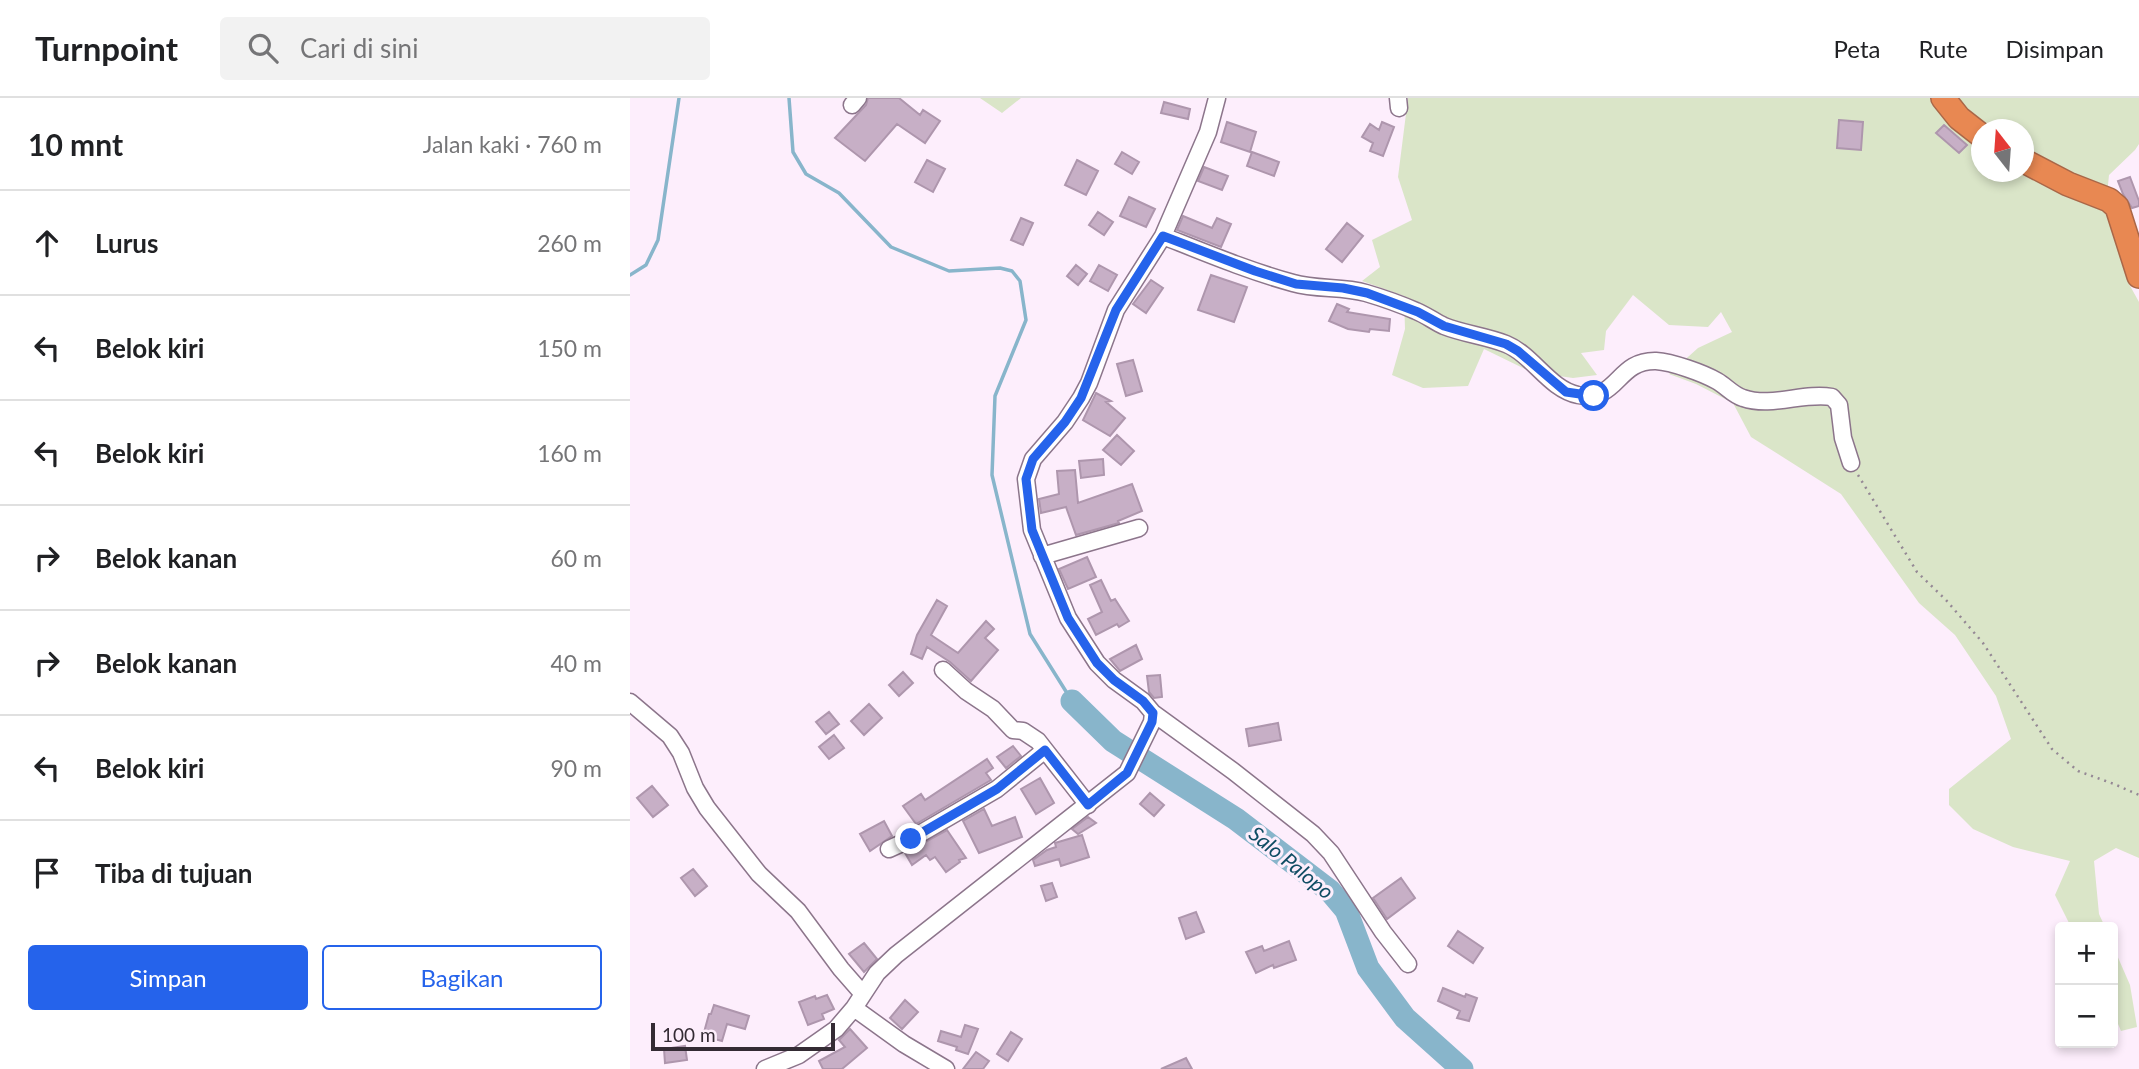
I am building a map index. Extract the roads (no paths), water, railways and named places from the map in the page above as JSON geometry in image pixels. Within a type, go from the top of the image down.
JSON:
[{"type":"highway","points":[[1943,98],[1959,118],[1971,127]]},
{"type":"highway","points":[[2034,166],[2068,184],[2109,200],[2117,207],[2139,276]]},
{"type":"street","points":[[1217,98],[1208,132],[1163,236],[1116,310],[1081,398],[1065,422],[1033,459],[1026,479],[1032,530],[1068,618],[1097,663],[1114,680],[1143,701],[1153,717],[1233,771],[1313,834],[1331,853],[1383,932],[1408,964]]},
{"type":"street","points":[[1163,236],[1234,264],[1296,284],[1367,293],[1418,312],[1444,326],[1506,344],[1566,392],[1594,396],[1601,394],[1610,389],[1621,374],[1632,366],[1657,361],[1717,381],[1741,398],[1757,401],[1819,395],[1832,397],[1839,405],[1843,438],[1851,463]]},
{"type":"street","points":[[1042,556],[1139,528]]},
{"type":"street","points":[[943,670],[966,691],[993,709],[1013,730],[1030,735],[1088,805]]},
{"type":"street","points":[[630,702],[670,736],[707,808],[759,874],[798,911],[862,993]]},
{"type":"street","points":[[765,1069],[799,1055],[818,1043],[854,1008],[877,973],[909,944],[1127,773],[1153,717]]},
{"type":"street","points":[[888,849],[911,839],[997,789],[1045,750]]},
{"type":"street","points":[[854,1008],[904,1044],[946,1069]]},
{"type":"waterway","points":[[630,275],[646,265],[658,240],[679,98]]},
{"type":"waterway","points":[[789,98],[793,152],[806,174],[839,193],[891,247],[949,271],[1000,268],[1012,271],[1020,281],[1026,320],[995,396],[992,475],[1030,634],[1072,701]]},
{"type":"waterway","name":"Salo Palopo","points":[[1072,701],[1113,741],[1236,819],[1330,891],[1346,910],[1368,968],[1405,1018],[1462,1069]]}]
